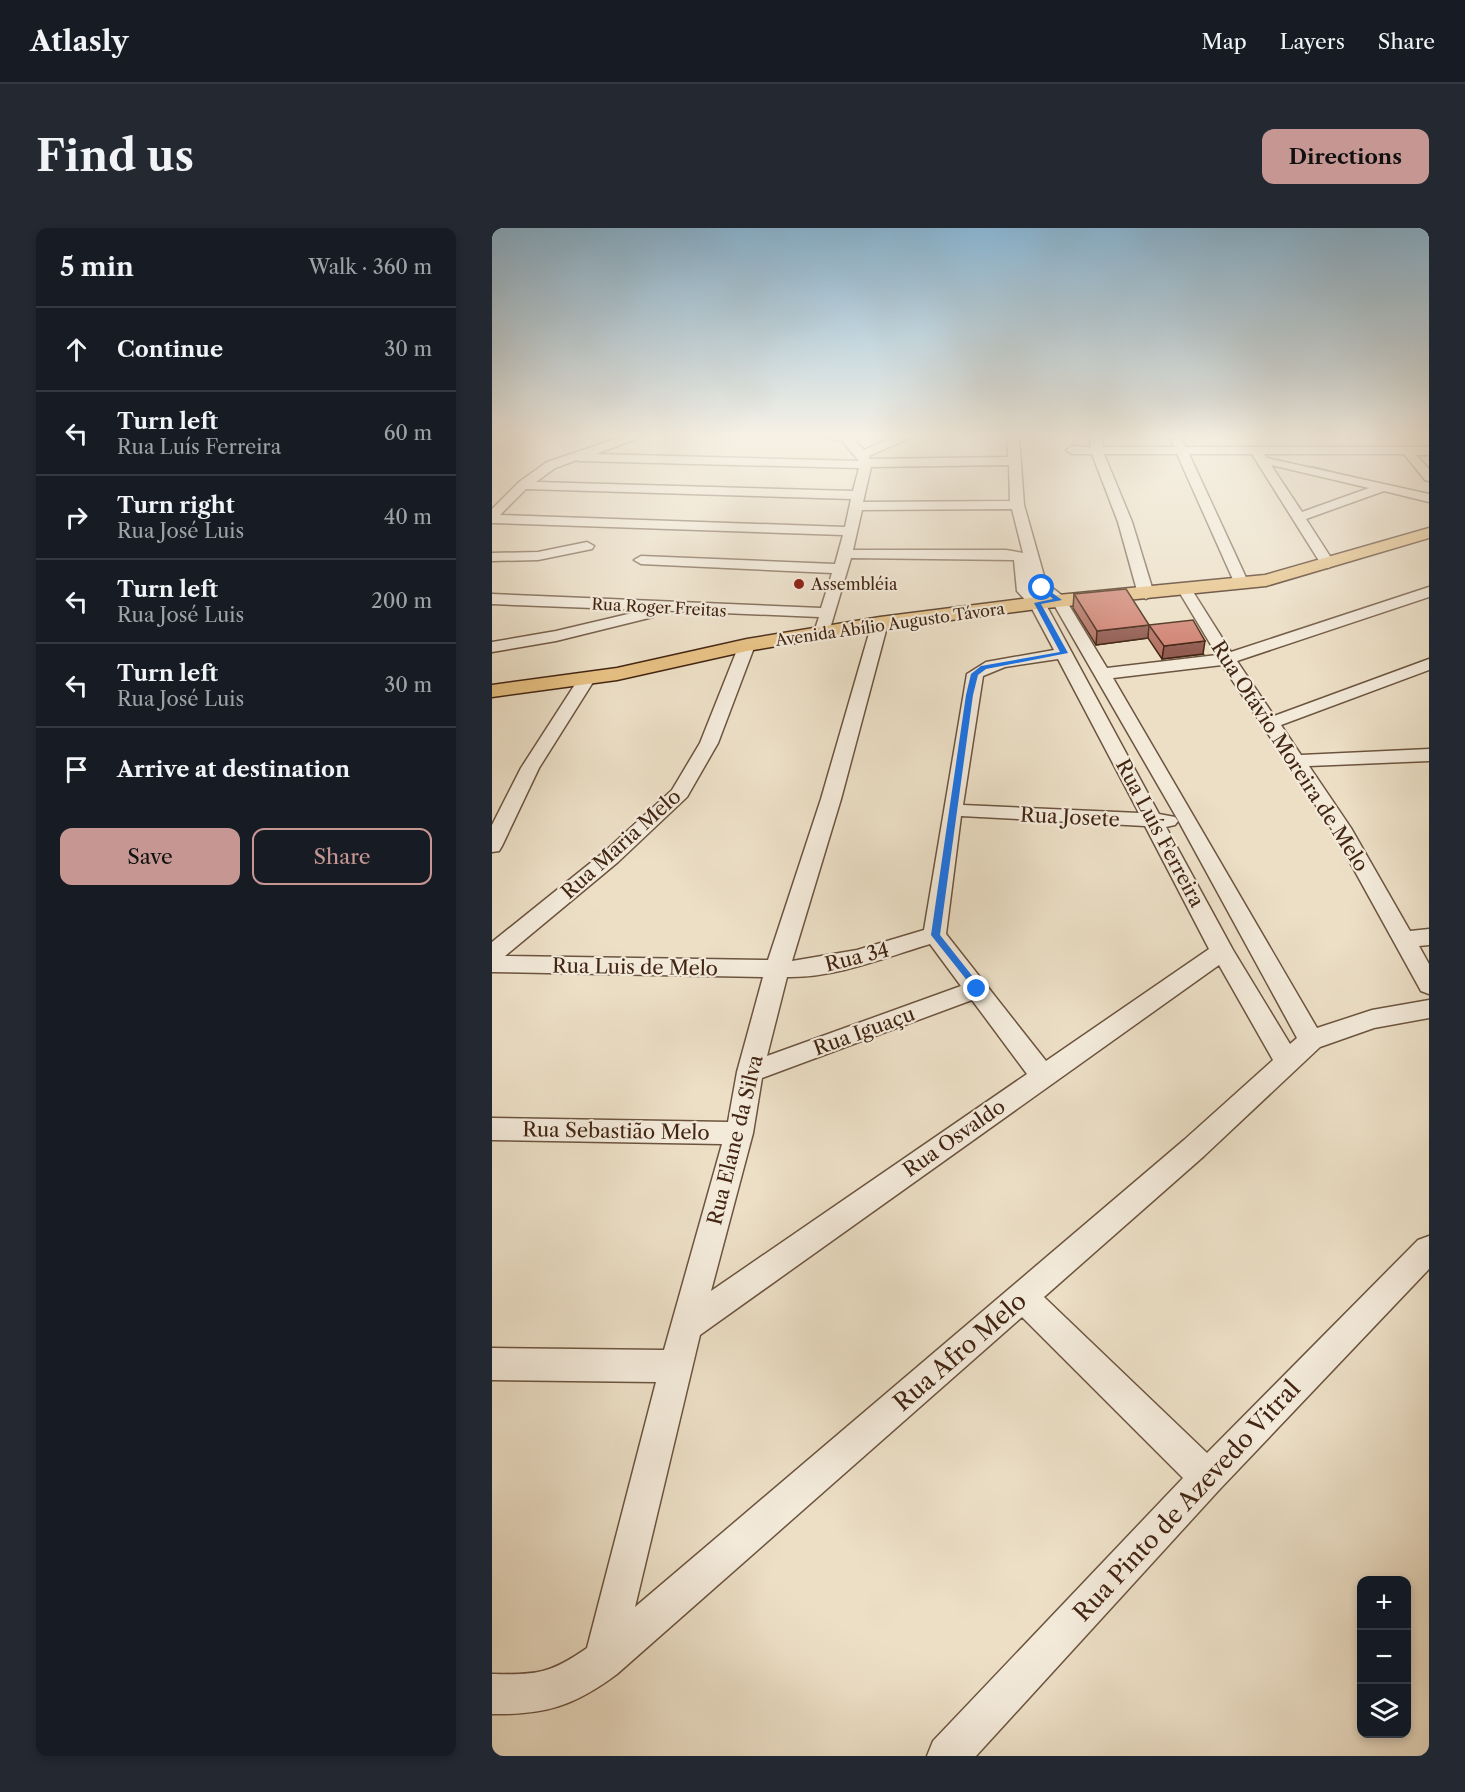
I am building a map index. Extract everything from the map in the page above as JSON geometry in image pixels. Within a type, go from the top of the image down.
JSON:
[{"type":"main road","name":"Avenida Abílio Augusto Távora","points":[[492,691],[587,679],[747,645],[824,623],[880,623],[1059,600],[1242,584],[1328,564],[1429,533]]},
{"type":"street","points":[[824,623],[845,554],[855,508]]},
{"type":"street","name":"Rua Luís Ferreira","points":[[1018,508],[1037,582],[1059,600],[1188,820],[1311,1040]]},
{"type":"street","points":[[1120,508],[1146,594]]},
{"type":"street","points":[[1208,508],[1242,584]]},
{"type":"street","points":[[1292,508],[1328,564]]},
{"type":"street","points":[[1298,518],[1325,508]]},
{"type":"street","points":[[492,518],[850,531]]},
{"type":"street","points":[[492,556],[538,556],[587,546]]},
{"type":"street","name":"Rua Luís Ferreira","points":[[845,554],[1006,554],[1021,557],[1025,591],[1037,603],[1222,951],[1287,1061]]},
{"type":"street","points":[[641,560],[840,569]]},
{"type":"street","name":"Rua Otávio Moreira de Melo","points":[[1185,590],[1227,659],[1341,828],[1429,985]]},
{"type":"street","points":[[1043,1076],[935,935],[952,810],[975,674],[997,664],[1067,657],[1098,667],[1227,659],[1429,592]]},
{"type":"street","name":"Rua Roger Freitas","points":[[492,598],[674,608],[824,623]]},
{"type":"street","points":[[492,647],[556,636],[674,608]]},
{"type":"street","name":"Rua Elane da Silva","points":[[603,1660],[686,1326],[739,1133],[750,1072],[777,970],[831,800],[880,623]]},
{"type":"street","name":"Rua Maria Melo","points":[[492,954],[611,857],[680,793],[709,743],[747,645]]},
{"type":"street","points":[[1271,723],[1429,664]]},
{"type":"street","points":[[492,846],[530,768],[587,679]]},
{"type":"street","points":[[1297,761],[1429,755]]},
{"type":"street","name":"Rua Josete","points":[[952,810],[1155,822],[1188,820]]},
{"type":"street","name":"Rua 34","points":[[777,970],[823,966],[935,935]]},
{"type":"street","points":[[1402,940],[1429,937]]},
{"type":"street","name":"Rua Osvaldo","points":[[686,1326],[1222,951]]},
{"type":"street","name":"Rua Luis de Melo","points":[[492,964],[777,970]]},
{"type":"street","name":"Rua Iguaçu","points":[[750,1072],[977,989]]},
{"type":"street","name":"Rua Afro Melo","points":[[492,1694],[549,1693],[574,1682],[603,1660],[1023,1298],[1194,1148],[1311,1040],[1336,1029],[1372,1019],[1429,1009]]},
{"type":"street","name":"Rua Sebastião Melo","points":[[492,1129],[739,1133]]},
{"type":"street","name":"Rua Pinto de Azevedo Vitral","points":[[948,1756],[1207,1479],[1429,1249]]},
{"type":"street","points":[[1023,1298],[1207,1479]]},
{"type":"street","points":[[492,1364],[676,1366]]},
{"type":"building","points":[[1126,589],[1149,625],[1097,631],[1074,594]]},
{"type":"building","points":[[1193,620],[1205,641],[1164,646],[1149,625]]},
{"type":"place","name":"Assembléia","points":[[799,584]]},
{"type":"route","points":[[977,989],[935,935],[972,682],[975,674],[984,668],[1064,653],[1037,603],[1059,600],[1042,588]]}]
